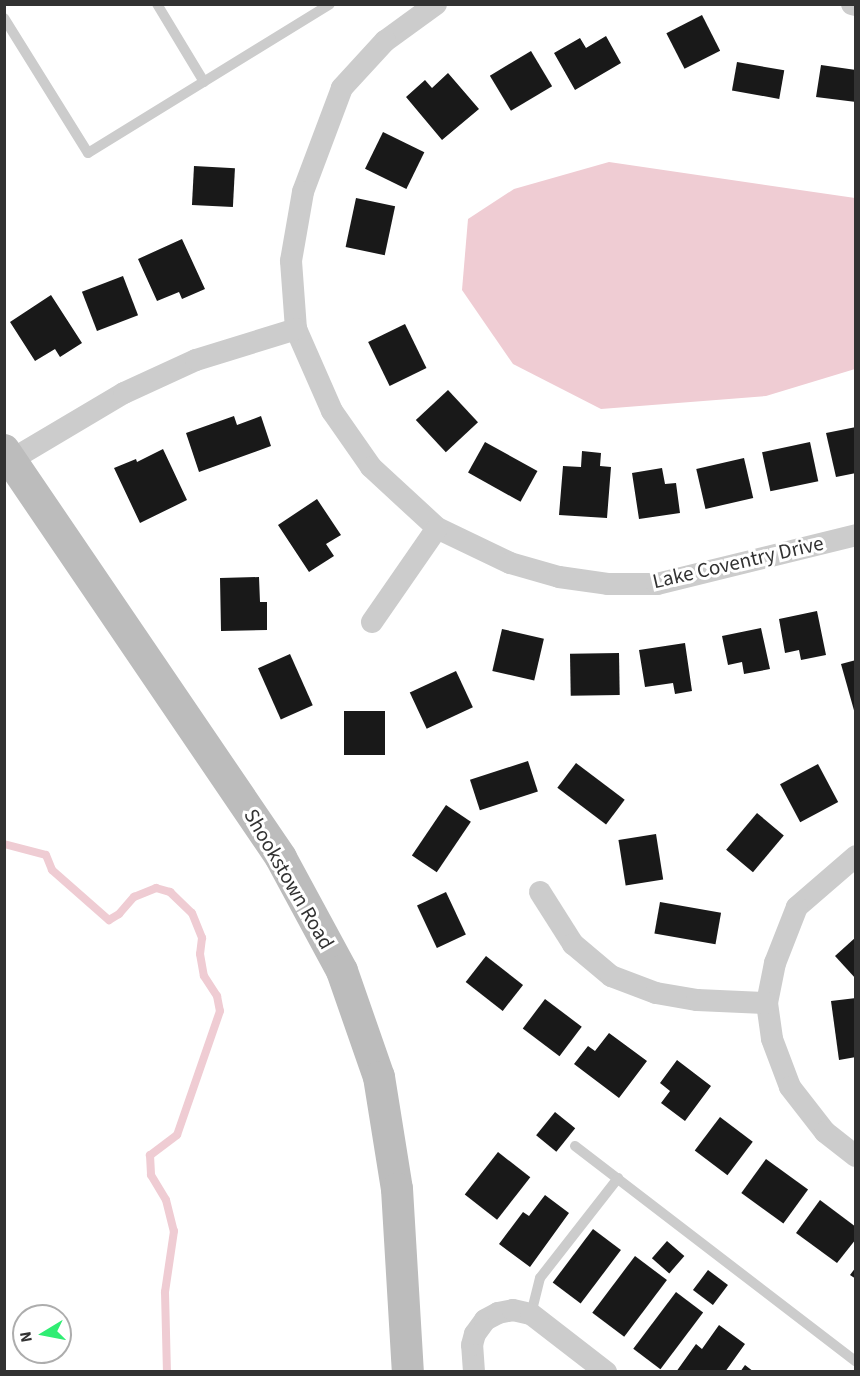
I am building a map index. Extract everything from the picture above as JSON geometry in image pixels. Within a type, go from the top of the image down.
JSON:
[{"type":"street","name":"Lake Coventry Drive","points":[[436,4],[385,41],[342,88],[303,192],[291,261],[296,329],[332,411],[365,458],[437,528],[510,563],[559,577],[608,584],[657,584],[855,535]]},
{"type":"street","points":[[8,455],[124,393],[196,360],[296,329]]},
{"type":"street","name":"Shookstown Road","points":[[8,455],[281,858],[342,971],[379,1077],[397,1189],[408,1371]]},
{"type":"street","points":[[372,622],[437,528]]},
{"type":"street","points":[[855,856],[797,907],[775,963],[767,1003],[772,1039],[790,1087],[825,1132],[855,1156]]},
{"type":"street","points":[[540,892],[573,944],[610,976],[656,993],[697,1000],[767,1003]]},
{"type":"street","points":[[474,1371],[472,1346],[475,1334],[485,1320],[498,1313],[513,1310],[531,1314],[606,1371]]},
{"type":"lane","points":[[157,4],[204,82]]},
{"type":"lane","points":[[4,18],[88,153],[330,4]]},
{"type":"lane","points":[[575,1146],[855,1362]]},
{"type":"lane","points":[[531,1314],[540,1278],[618,1178]]},
{"type":"shaded area","points":[[609,162],[855,198],[855,369],[766,396],[601,409],[513,364],[462,290],[468,219],[514,189]]},
{"type":"building","points":[[702,15],[720,51],[685,69],[666,33]]},
{"type":"building","points":[[606,36],[621,63],[575,90],[554,53],[580,38],[586,48]]},
{"type":"building","points":[[531,51],[552,86],[511,111],[490,76]]},
{"type":"building","points":[[737,62],[784,70],[779,99],[732,91]]},
{"type":"building","points":[[821,65],[856,70],[856,102],[816,97]]},
{"type":"building","points":[[448,73],[479,109],[442,140],[406,97],[425,80],[432,88]]},
{"type":"building","points":[[383,132],[424,152],[406,189],[365,169]]},
{"type":"building","points":[[194,166],[235,168],[233,207],[192,205]]},
{"type":"building","points":[[356,198],[395,206],[385,255],[346,247]]},
{"type":"building","points":[[182,239],[205,289],[182,299],[179,292],[157,301],[138,259]]},
{"type":"building","points":[[123,276],[138,315],[97,331],[82,292]]},
{"type":"building","points":[[51,295],[82,343],[60,357],[55,349],[35,361],[10,322]]},
{"type":"building","points":[[405,324],[426,368],[390,386],[368,342]]},
{"type":"building","points":[[448,390],[478,422],[446,452],[416,420]]},
{"type":"building","points":[[234,416],[237,425],[261,416],[271,446],[199,472],[186,433]]},
{"type":"building","points":[[856,427],[856,473],[836,477],[826,433]]},
{"type":"building","points":[[485,442],[537,471],[521,502],[468,473]]},
{"type":"building","points":[[810,442],[818,481],[770,491],[762,452]]},
{"type":"building","points":[[163,449],[187,500],[140,523],[114,468],[136,459],[137,462]]},
{"type":"building","points":[[582,451],[601,453],[600,466],[611,467],[607,518],[559,515],[563,466],[581,467]]},
{"type":"building","points":[[744,458],[753,498],[705,509],[696,469]]},
{"type":"building","points":[[662,468],[665,484],[676,483],[680,513],[639,519],[632,473]]},
{"type":"building","points":[[317,499],[341,535],[326,544],[334,556],[309,572],[278,525]]},
{"type":"building","points":[[259,577],[260,602],[267,602],[267,630],[221,631],[220,578]]},
{"type":"building","points":[[817,611],[826,655],[801,660],[799,650],[785,653],[779,619]]},
{"type":"building","points":[[761,628],[770,669],[744,674],[742,662],[728,665],[722,636]]},
{"type":"building","points":[[502,629],[544,639],[534,681],[492,671]]},
{"type":"building","points":[[685,643],[692,691],[675,694],[673,683],[645,687],[639,650]]},
{"type":"building","points":[[619,653],[620,695],[571,696],[570,654]]},
{"type":"building","points":[[290,654],[313,705],[281,719],[258,668]]},
{"type":"building","points":[[856,660],[856,714],[855,714],[841,664]]},
{"type":"building","points":[[456,671],[473,707],[427,729],[410,693]]},
{"type":"building","points":[[344,711],[385,711],[385,755],[344,755]]},
{"type":"building","points":[[528,761],[538,791],[480,810],[470,780]]},
{"type":"building","points":[[576,763],[625,800],[606,824],[557,788]]},
{"type":"building","points":[[818,764],[838,802],[800,822],[780,784]]},
{"type":"building","points":[[446,805],[471,822],[437,872],[412,856]]},
{"type":"building","points":[[757,813],[784,835],[753,872],[726,850]]},
{"type":"building","points":[[656,834],[663,879],[626,885],[618,840]]},
{"type":"building","points":[[446,892],[466,935],[437,948],[417,906]]},
{"type":"building","points":[[660,902],[721,913],[716,944],[654,934]]},
{"type":"building","points":[[856,937],[856,979],[835,956]]},
{"type":"building","points":[[486,956],[523,985],[503,1011],[466,982]]},
{"type":"building","points":[[856,998],[856,1057],[839,1060],[831,1001]]},
{"type":"building","points":[[545,999],[582,1027],[559,1056],[523,1029]]},
{"type":"building","points":[[609,1033],[647,1061],[619,1098],[574,1064],[588,1046],[595,1051]]},
{"type":"building","points":[[677,1060],[711,1086],[685,1121],[661,1103],[670,1091],[660,1083]]},
{"type":"building","points":[[555,1112],[575,1128],[556,1152],[536,1135]]},
{"type":"building","points":[[720,1117],[753,1142],[727,1175],[695,1151]]},
{"type":"building","points":[[498,1152],[530,1177],[497,1220],[465,1195]]},
{"type":"building","points":[[766,1159],[808,1190],[783,1224],[741,1193]]},
{"type":"building","points":[[545,1195],[569,1213],[530,1267],[499,1244],[523,1212],[529,1216]]},
{"type":"building","points":[[820,1200],[856,1227],[856,1239],[837,1263],[796,1233]]},
{"type":"building","points":[[593,1229],[621,1250],[581,1304],[553,1283]]},
{"type":"building","points":[[667,1241],[684,1256],[669,1273],[652,1258]]},
{"type":"building","points":[[635,1256],[667,1280],[624,1337],[592,1313]]},
{"type":"building","points":[[856,1267],[856,1279],[850,1275]]},
{"type":"building","points":[[708,1270],[728,1285],[713,1305],[693,1290]]},
{"type":"building","points":[[676,1292],[703,1312],[660,1369],[633,1349]]},
{"type":"building","points":[[719,1325],[745,1344],[725,1372],[676,1372],[696,1344],[702,1349]]},
{"type":"building","points":[[745,1365],[754,1372],[740,1372]]},
{"type":"waterway","points":[[4,844],[46,855],[52,870],[109,920],[119,914],[134,897],[156,888],[170,892],[192,913],[202,938],[200,954],[204,976],[217,996],[220,1011],[177,1135],[150,1155],[151,1175],[166,1200],[174,1231],[165,1292],[167,1372]]}]
